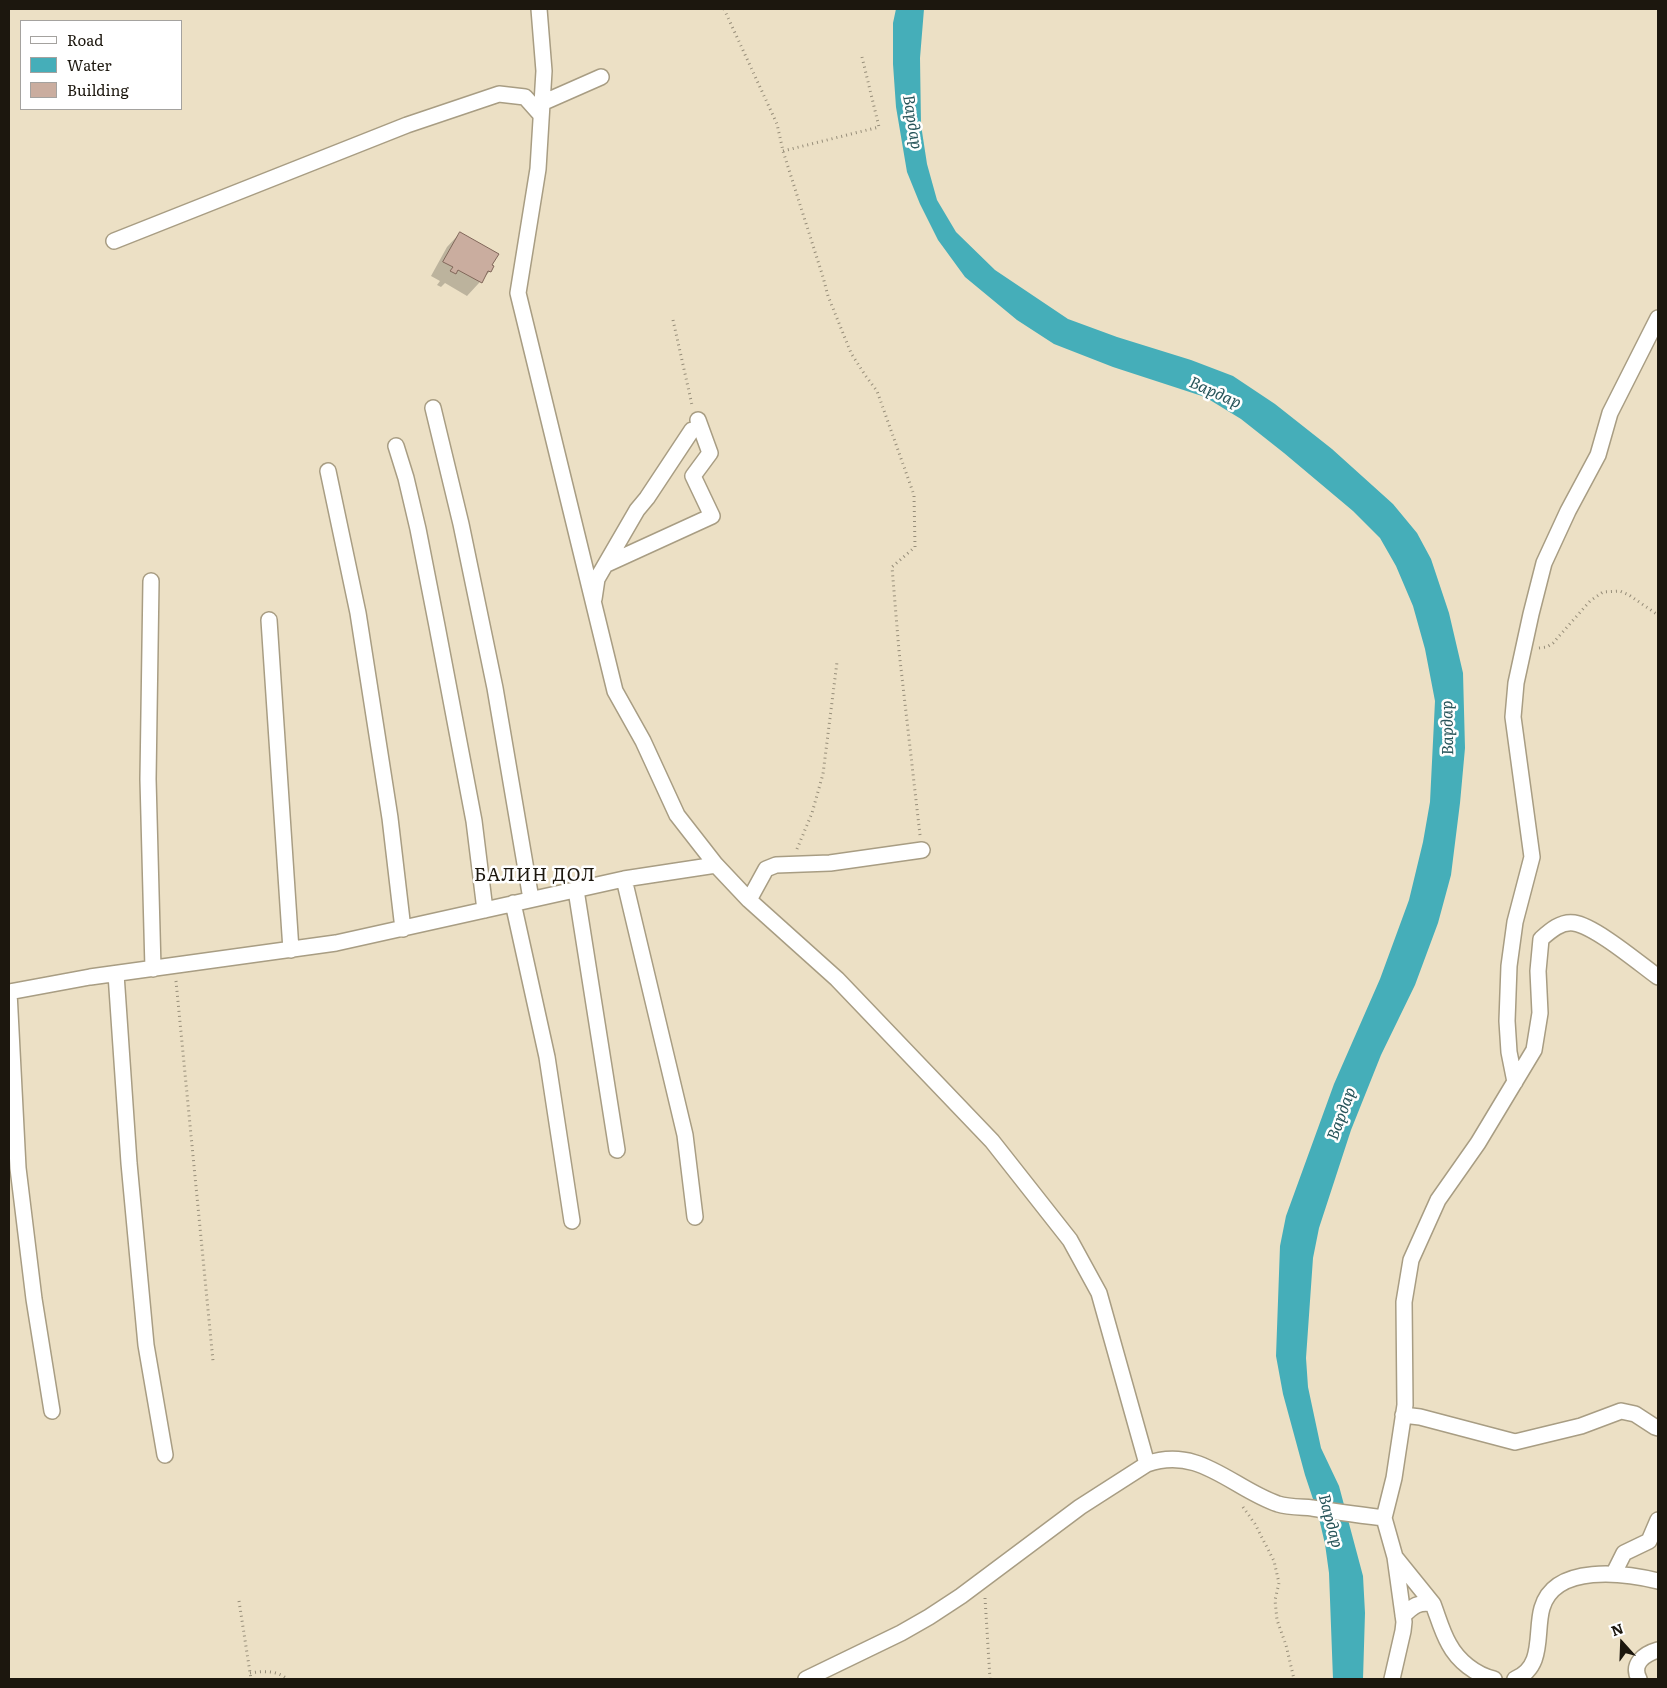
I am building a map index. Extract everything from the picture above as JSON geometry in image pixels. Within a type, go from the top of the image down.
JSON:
[{"type":"street","points":[[540,9],[544,71],[538,169],[518,292],[593,608],[615,691],[642,741],[676,815],[716,865],[749,900],[837,978],[992,1141],[1070,1240],[1099,1293],[1147,1464]]},
{"type":"street","points":[[541,109],[601,77]]},
{"type":"street","points":[[114,240],[407,125],[499,94],[525,97],[541,109]]},
{"type":"street","points":[[1515,1082],[1508,1037],[1509,966],[1515,922],[1532,857],[1513,717],[1516,683],[1544,563],[1568,511],[1598,455],[1610,413],[1658,318]]},
{"type":"street","points":[[433,408],[462,524],[495,688],[531,899]]},
{"type":"street","points":[[593,608],[597,579],[637,510],[695,425],[710,453],[693,476],[712,516],[607,564]]},
{"type":"street","points":[[396,446],[410,495],[437,626],[474,821],[485,910]]},
{"type":"street","points":[[328,471],[358,613],[390,818],[403,929]]},
{"type":"street","points":[[152,581],[148,779],[153,969]]},
{"type":"street","points":[[269,620],[291,950]]},
{"type":"street","points":[[749,900],[766,868],[776,865],[830,863],[922,850]]},
{"type":"street","points":[[52,1411],[34,1299],[18,1168],[9,992],[116,974],[336,943],[624,879],[716,865]]},
{"type":"street","points":[[624,879],[685,1135],[695,1217]]},
{"type":"street","points":[[576,890],[617,1150]]},
{"type":"street","points":[[513,903],[547,1057],[572,1221]]},
{"type":"street","points":[[1392,1679],[1403,1631],[1403,1616],[1395,1557],[1384,1518],[1394,1478],[1405,1405],[1404,1302],[1411,1260],[1438,1200],[1478,1143],[1534,1050],[1540,1013],[1538,972],[1541,939],[1554,927],[1574,922],[1592,929],[1658,978]]},
{"type":"street","points":[[116,974],[129,1162],[145,1336],[164,1455]]},
{"type":"street","points":[[1403,1415],[1420,1417],[1515,1442],[1581,1426],[1621,1411],[1635,1414],[1658,1428]]},
{"type":"street","points":[[806,1679],[901,1633],[961,1596],[1080,1507],[1147,1464],[1158,1460],[1179,1459],[1195,1462],[1278,1504],[1384,1518]]},
{"type":"street","points":[[1614,1573],[1624,1553],[1648,1541],[1658,1520]]},
{"type":"street","points":[[1395,1557],[1433,1604],[1449,1644],[1462,1660],[1474,1670],[1494,1679]]},
{"type":"street","points":[[1515,1679],[1533,1664],[1536,1656],[1542,1609],[1546,1598],[1552,1591],[1566,1582],[1584,1576],[1614,1573],[1658,1581]]},
{"type":"street","points":[[1403,1616],[1418,1603],[1433,1604]]},
{"type":"street","points":[[1639,1679],[1636,1670],[1637,1664],[1646,1655],[1658,1650]]},
{"type":"path","points":[[724,9],[777,124],[783,151],[828,296],[850,353],[877,391],[914,495],[915,547],[892,567],[899,651],[922,850]]},
{"type":"path","points":[[783,151],[836,136],[879,127],[862,57]]},
{"type":"path","points":[[673,320],[695,425]]},
{"type":"path","points":[[1524,645],[1540,648],[1547,647],[1553,643],[1590,600],[1603,592],[1620,592],[1629,595],[1658,615]]},
{"type":"path","points":[[791,863],[812,813],[823,774],[837,662]]},
{"type":"path","points":[[175,966],[214,1361]]},
{"type":"path","points":[[1242,1506],[1256,1524],[1274,1560],[1279,1582],[1275,1600],[1277,1620],[1286,1645],[1294,1679]]},
{"type":"path","points":[[983,1579],[990,1679]]},
{"type":"path","points":[[239,1601],[251,1679]]},
{"type":"path","points":[[250,1673],[261,1671],[274,1672],[287,1679]]},
{"type":"water","name":"Вардар","points":[[896,9],[924,9],[920,58],[921,125],[927,164],[937,200],[956,232],[995,270],[1068,319],[1233,376],[1275,404],[1332,449],[1393,504],[1417,533],[1431,559],[1449,613],[1463,673],[1465,748],[1451,875],[1438,923],[1415,985],[1381,1055],[1351,1130],[1319,1228],[1313,1258],[1306,1358],[1308,1387],[1321,1448],[1339,1486],[1363,1576],[1365,1613],[1363,1679],[1333,1679],[1329,1573],[1325,1544],[1283,1394],[1276,1356],[1280,1246],[1286,1216],[1334,1084],[1380,979],[1409,900],[1423,842],[1430,802],[1435,701],[1425,649],[1413,606],[1396,566],[1380,538],[1353,511],[1241,419],[1205,397],[1113,367],[1054,344],[1017,320],[965,277],[938,240],[907,172],[896,107],[893,64],[893,23]]},
{"type":"building","points":[[460,232],[499,254],[492,265],[494,266],[491,272],[488,271],[482,283],[458,270],[456,274],[450,271],[453,267],[443,262]]},
{"type":"district","name":"БАЛИН ДОЛ","points":[[535,876]]}]
